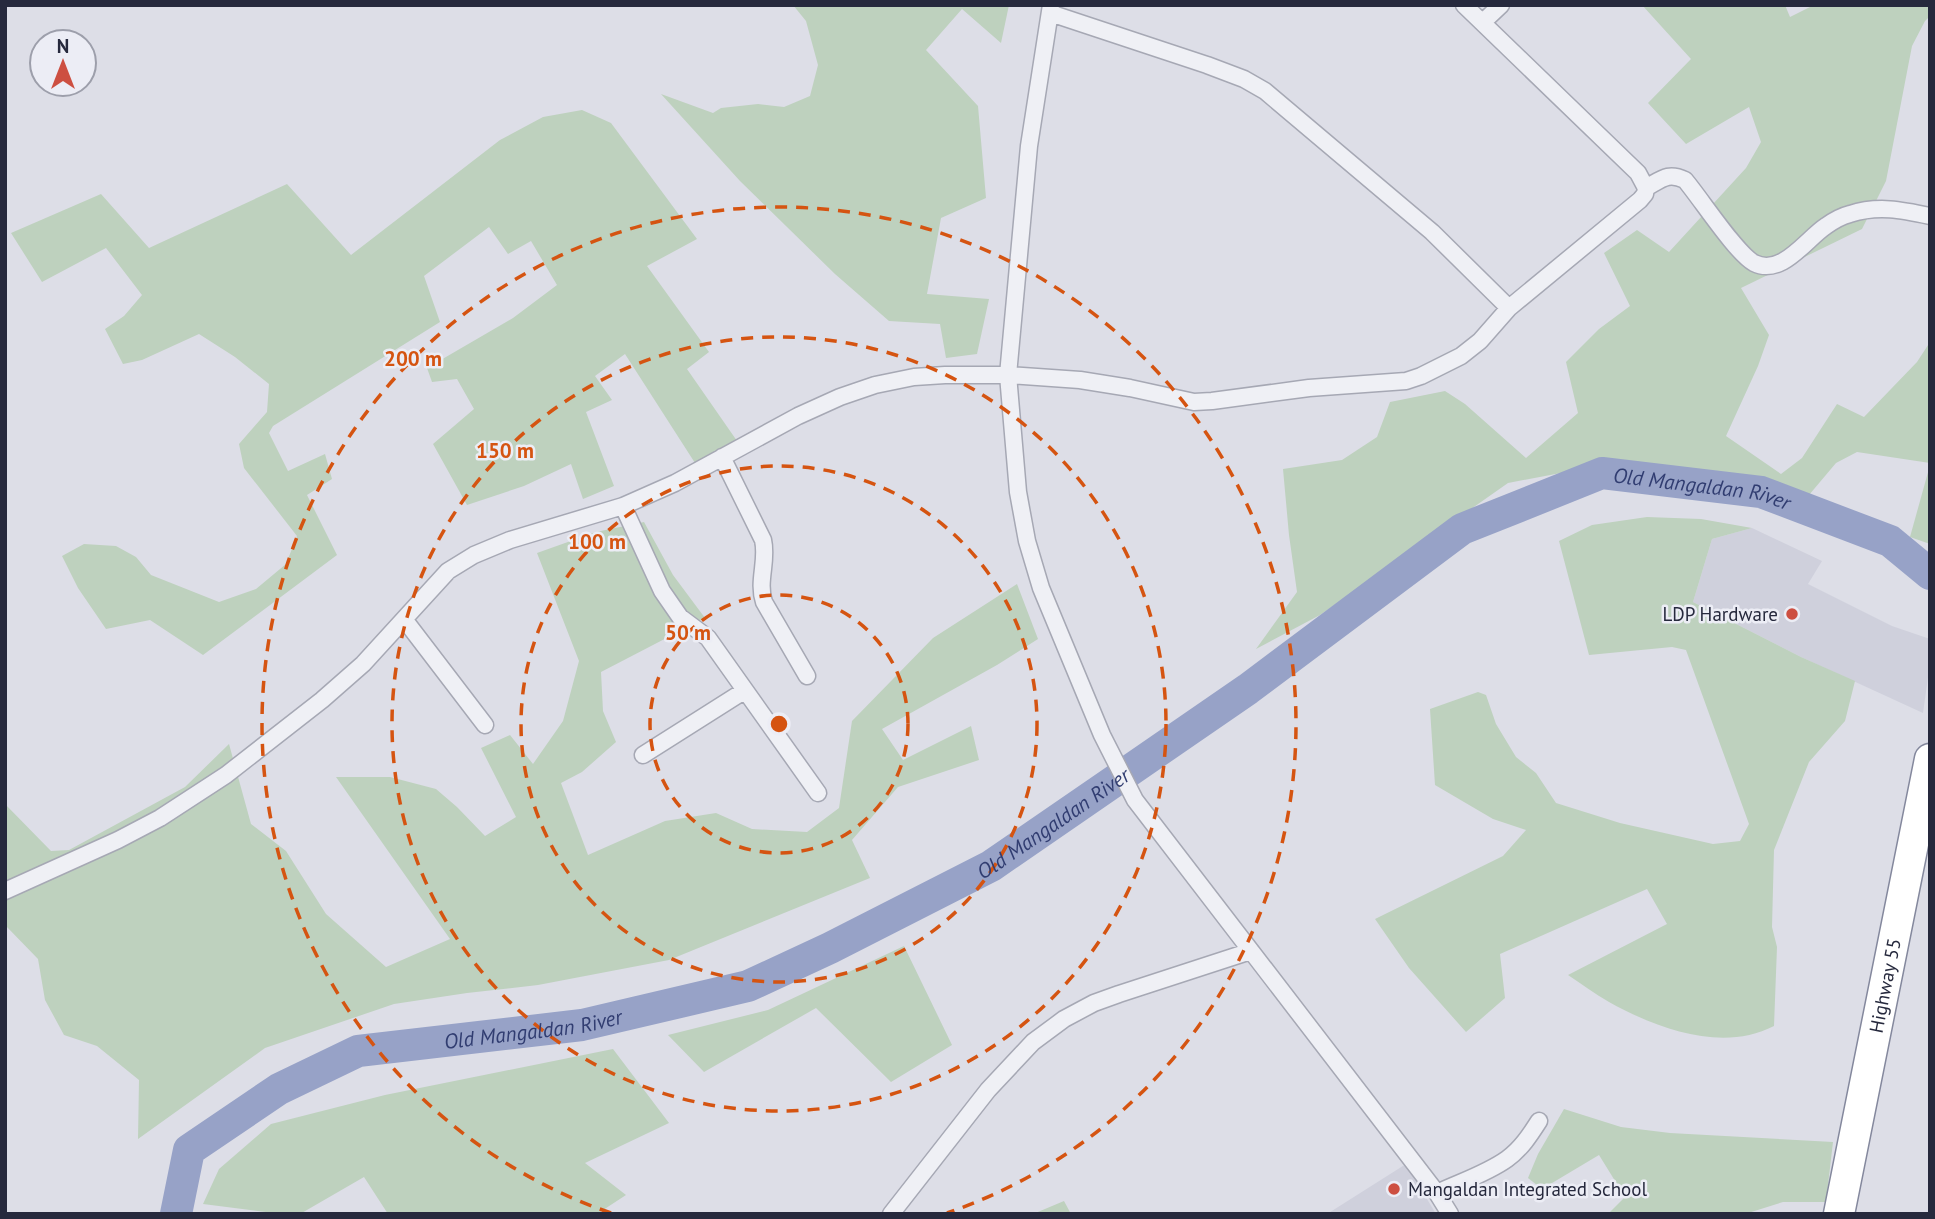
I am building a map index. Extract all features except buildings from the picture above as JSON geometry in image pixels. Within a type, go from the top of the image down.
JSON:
[{"type":"highway","name":"Highway 55","points":[[1839,1214],[1930,759]]},
{"type":"street","points":[[5,891],[160,818],[226,775],[322,700],[352,673],[448,571],[474,555],[510,540],[624,506],[675,483],[798,416],[839,397],[875,385],[914,377],[1008,375],[1105,383],[1194,402],[1212,401],[1309,388],[1406,381],[1461,356],[1479,341],[1509,308],[1640,200],[1646,188],[1638,173],[1464,5]]},
{"type":"street","points":[[1483,22],[1501,5]]},
{"type":"street","points":[[1450,1214],[1437,1193],[1135,800],[1102,735],[1041,588],[1027,541],[1018,492],[1008,375],[1029,146],[1050,9],[1244,79],[1265,91],[1432,232],[1509,308]]},
{"type":"street","points":[[1646,188],[1666,177],[1676,176],[1685,180],[1741,251],[1754,262],[1768,267],[1780,263],[1827,225],[1848,214],[1872,209],[1894,209],[1930,216]]},
{"type":"street","points":[[722,457],[763,540],[765,551],[761,592],[764,602],[807,676]]},
{"type":"street","points":[[624,506],[669,604],[680,617],[708,638],[818,793]]},
{"type":"street","points":[[404,619],[485,725]]},
{"type":"street","points":[[643,755],[744,691]]},
{"type":"street","points":[[891,1214],[988,1090],[1033,1042],[1064,1019],[1119,993],[1251,951]]},
{"type":"street","points":[[1437,1193],[1485,1172],[1508,1158],[1524,1143],[1539,1121]]},
{"type":"shaded area","name":"LDP Hardware","points":[[1752,528],[1822,561],[1808,584],[1892,626],[1930,639],[1930,663],[1923,713],[1801,657],[1693,602],[1712,539]]},
{"type":"shaded area","name":"Mangaldan Integrated School","points":[[1406,1164],[1436,1214],[1327,1214]]},
{"type":"green space","points":[[793,5],[1009,5],[1001,43],[962,9],[926,50],[978,106],[986,198],[941,218],[927,294],[989,299],[977,354],[946,358],[940,324],[889,321],[835,274],[740,181],[661,94],[713,113],[721,108],[758,104],[784,107],[810,96],[818,65],[806,21]]},
{"type":"green space","points":[[1642,5],[1785,5],[1790,17],[1814,5],[1930,5],[1930,16],[1912,46],[1886,181],[1862,229],[1741,288],[1769,335],[1726,436],[1781,474],[1802,458],[1837,404],[1864,417],[1917,362],[1930,342],[1930,463],[1857,452],[1836,463],[1809,495],[1729,476],[1608,464],[1508,483],[1320,615],[1256,649],[1297,592],[1283,469],[1342,460],[1377,437],[1390,402],[1445,391],[1465,404],[1526,458],[1578,413],[1566,362],[1599,329],[1630,306],[1604,253],[1637,230],[1669,252],[1746,168],[1761,142],[1749,107],[1686,144],[1648,103],[1691,59]]},
{"type":"green space","points":[[582,110],[611,123],[697,239],[647,266],[709,352],[687,369],[744,451],[704,477],[625,354],[595,376],[612,400],[586,412],[614,486],[583,499],[571,464],[524,486],[467,505],[433,444],[474,409],[457,379],[432,382],[427,368],[513,318],[557,285],[531,241],[508,254],[489,227],[424,276],[440,322],[273,426],[269,433],[288,471],[325,454],[332,479],[307,495],[337,555],[203,655],[150,620],[106,629],[78,588],[62,556],[84,544],[116,546],[136,557],[151,575],[219,602],[256,589],[286,564],[297,536],[244,468],[239,444],[267,412],[269,384],[235,357],[199,334],[142,360],[123,364],[105,329],[124,316],[142,295],[106,248],[42,282],[11,233],[101,194],[149,248],[287,184],[351,255],[500,140],[543,117]]},
{"type":"green space","points":[[1930,465],[1930,544],[1910,537]]},
{"type":"green space","points":[[1647,517],[1701,519],[1752,528],[1712,539],[1693,602],[1855,681],[1845,721],[1809,762],[1774,850],[1772,927],[1777,947],[1774,1026],[1754,1034],[1733,1037],[1690,1034],[1627,1012],[1568,975],[1667,924],[1647,889],[1500,954],[1505,998],[1466,1032],[1409,968],[1375,919],[1503,856],[1526,830],[1493,819],[1435,785],[1430,709],[1478,692],[1486,695],[1496,724],[1516,757],[1536,773],[1556,803],[1620,823],[1713,844],[1740,841],[1749,824],[1686,650],[1672,647],[1589,655],[1559,541],[1592,525]]},
{"type":"green space","points":[[644,522],[673,575],[705,618],[601,672],[603,711],[616,742],[582,772],[561,783],[588,855],[665,821],[716,813],[752,829],[807,832],[839,808],[852,721],[933,638],[1017,584],[1038,639],[882,729],[903,760],[971,726],[979,760],[898,787],[852,840],[870,878],[669,960],[538,985],[394,1004],[265,1048],[138,1139],[139,1080],[97,1046],[64,1035],[45,1000],[38,959],[5,925],[5,804],[51,851],[69,850],[185,787],[229,744],[251,824],[286,851],[326,914],[386,967],[450,939],[336,777],[390,777],[436,789],[485,836],[516,817],[481,748],[510,735],[533,764],[563,721],[579,661],[537,553],[596,532]]},
{"type":"green space","points":[[904,946],[952,1045],[891,1082],[816,1008],[704,1072],[668,1035],[768,1010]]},
{"type":"green space","points":[[613,1049],[669,1123],[585,1163],[626,1195],[597,1214],[388,1214],[364,1177],[300,1214],[203,1204],[219,1169],[271,1124],[385,1095]]},
{"type":"green space","points":[[1564,1109],[1621,1127],[1670,1133],[1833,1142],[1826,1202],[1783,1202],[1745,1214],[1608,1214],[1625,1197],[1599,1155],[1542,1189],[1528,1178],[1538,1154]]},
{"type":"green space","points":[[1064,1201],[1071,1214],[1033,1214]]},
{"type":"waterway","name":"Old Mangaldan River","points":[[176,1214],[189,1150],[279,1089],[358,1051],[582,1025],[748,986],[830,948],[991,866],[1248,689],[1462,529],[1602,473],[1761,492],[1890,541],[1930,574]]},
{"type":"place","name":"LDP Hardware","points":[[1792,614]]},
{"type":"place","name":"Mangaldan Integrated School","points":[[1394,1189]]}]
